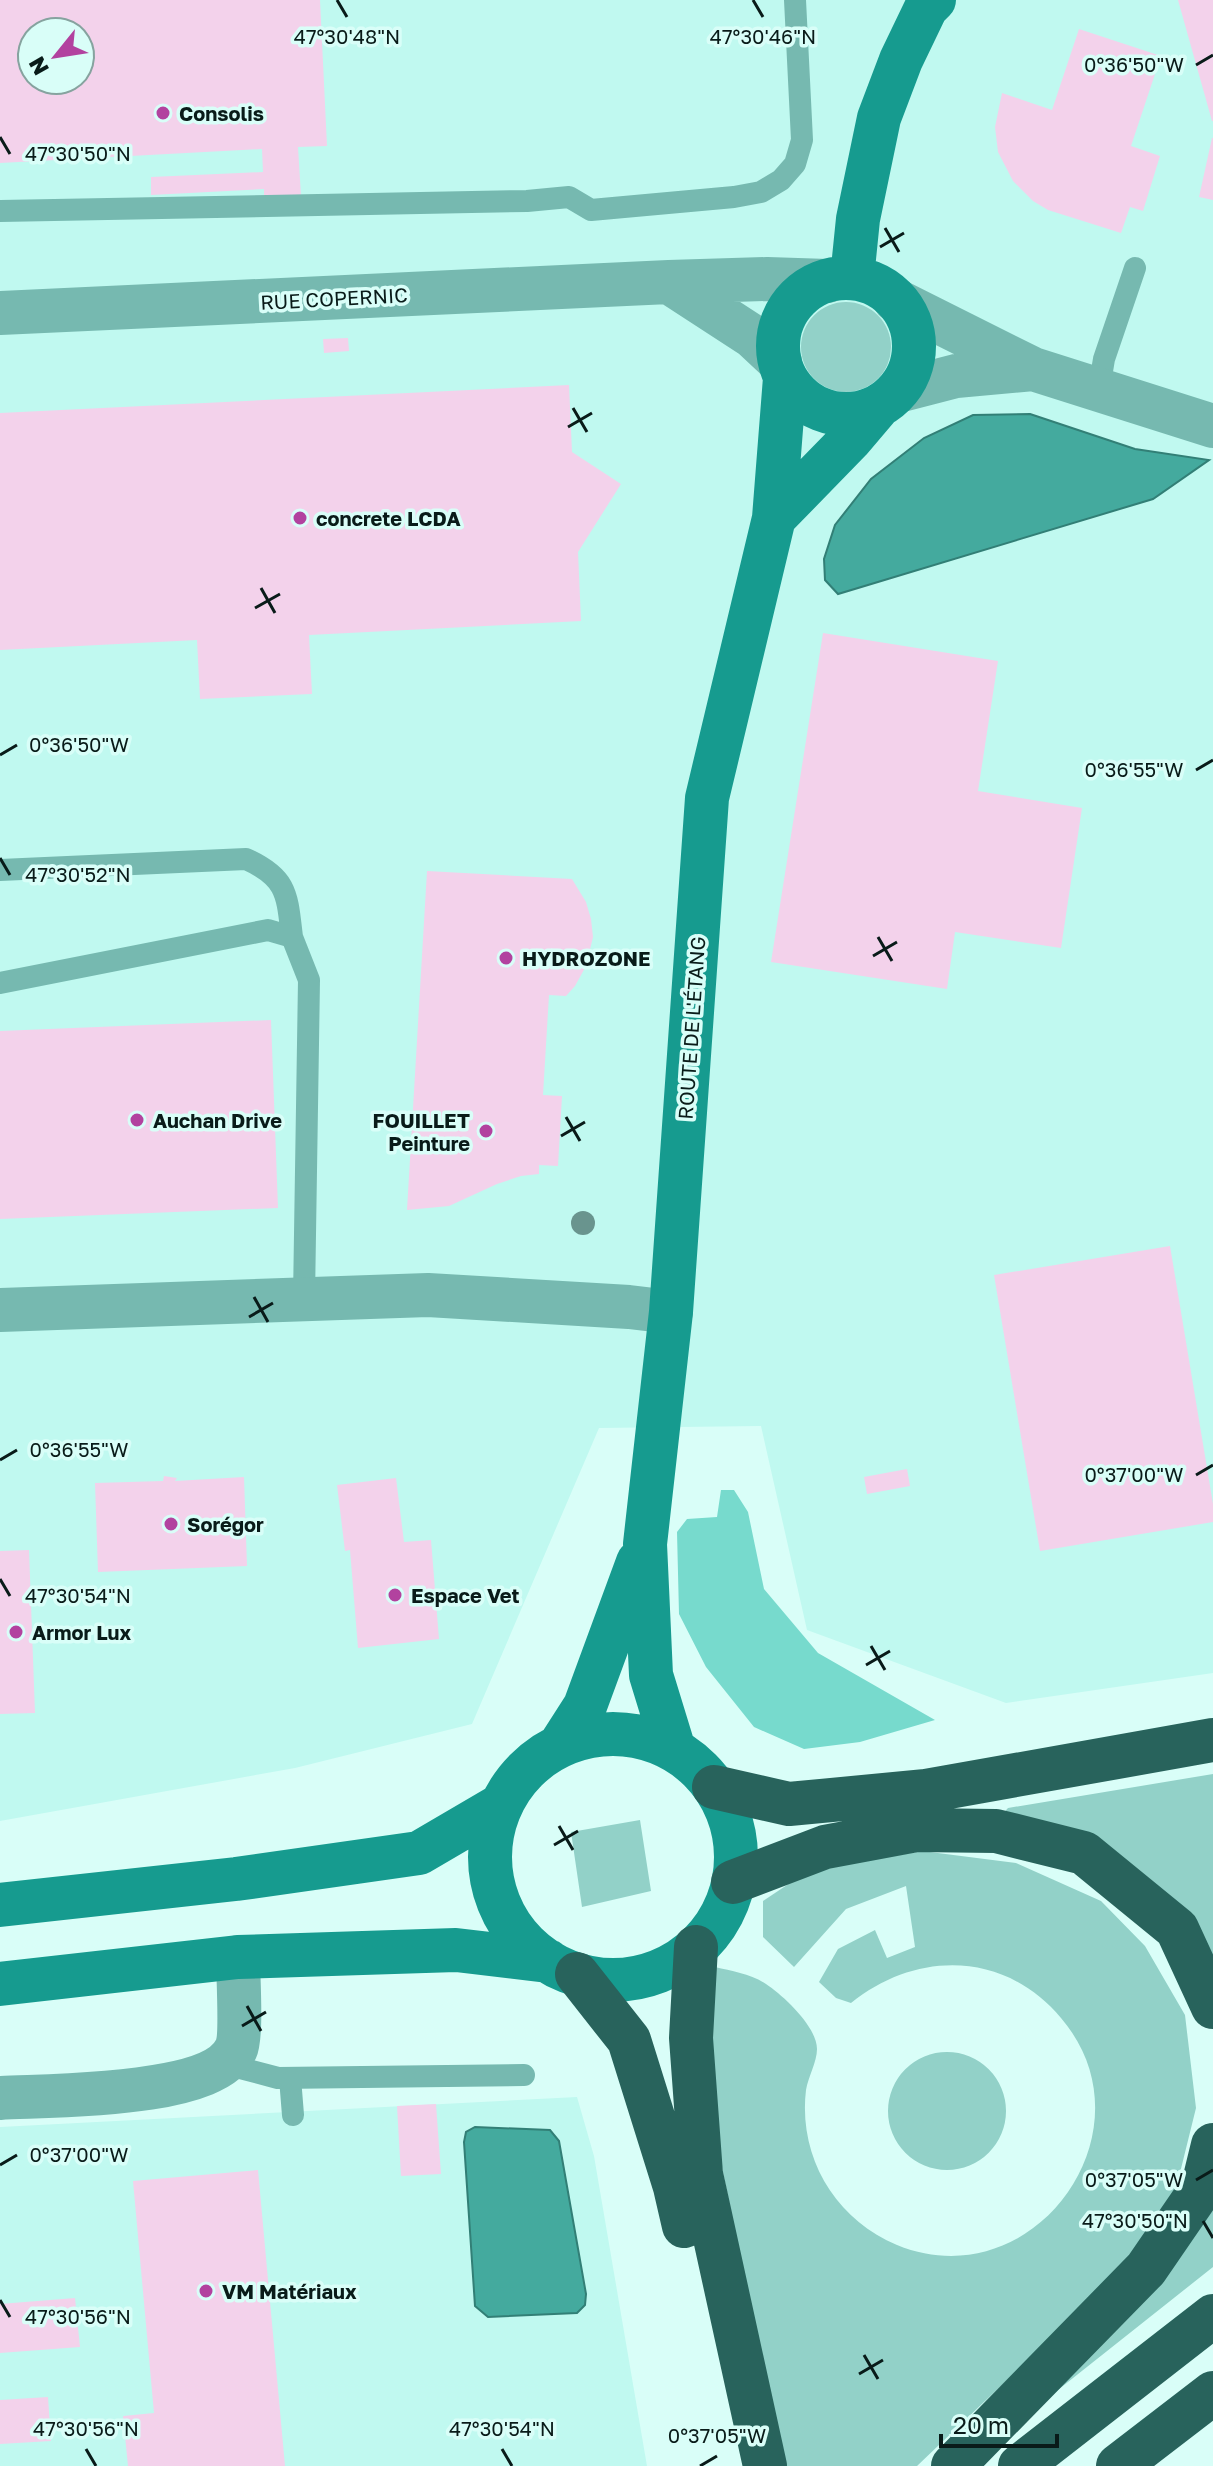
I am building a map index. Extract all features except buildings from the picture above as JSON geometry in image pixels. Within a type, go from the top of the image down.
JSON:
[{"type":"highway","points":[[714,1787],[789,1804],[865,1797],[926,1791],[1213,1740]]},
{"type":"highway","points":[[733,1882],[825,1847],[916,1830],[996,1831],[1084,1853],[1177,1929],[1213,2007]]},
{"type":"highway","points":[[696,1947],[691,2038],[701,2174],[765,2466]]},
{"type":"highway","points":[[562,1968],[629,2040],[675,2187],[736,2466]]},
{"type":"highway","points":[[953,2466],[1146,2269],[1203,2186],[1213,2145]]},
{"type":"highway","points":[[1020,2466],[1213,2316]]},
{"type":"highway","points":[[1118,2466],[1213,2393]]},
{"type":"street","points":[[840,280],[858,219],[879,118],[901,60],[926,8],[934,0]]},
{"type":"street","points":[[774,518],[888,399],[912,364],[914,345],[907,316],[880,287],[840,280],[803,293],[785,315],[778,343],[783,370]]},
{"type":"street","name":"RUE COPERNIC","points":[[0,313],[669,282],[840,280]]},
{"type":"street","points":[[669,282],[752,336],[783,370],[805,401],[827,411],[853,414],[956,376],[1033,369]]},
{"type":"street","points":[[895,300],[1033,369],[1213,426]]},
{"type":"street","name":"ROUTE DE L'ÉTANG","points":[[645,1544],[671,1312],[707,798],[774,518],[783,370]]},
{"type":"street","points":[[0,1310],[428,1295],[671,1312]]},
{"type":"street","points":[[560,1745],[585,1706],[645,1544]]},
{"type":"street","points":[[645,1544],[651,1675],[674,1750]]},
{"type":"street","points":[[0,1984],[238,1957],[456,1950],[562,1968],[608,1980],[640,1977],[670,1965],[696,1947],[720,1918],[733,1882],[736,1857],[729,1816],[714,1787],[674,1750],[643,1738],[609,1734],[592,1735],[560,1745],[525,1771],[501,1805],[490,1857],[495,1892],[510,1924],[521,1938],[562,1968]]},
{"type":"street","points":[[0,1905],[236,1879],[419,1853],[501,1805]]},
{"type":"street","points":[[0,2098],[130,2090],[189,2081],[225,2064],[237,2048],[238,1957]]},
{"type":"lane","points":[[0,211],[527,201],[569,197],[591,210],[761,192],[781,180],[795,164],[802,140],[795,0]]},
{"type":"lane","points":[[1099,389],[1104,359],[1135,268]]},
{"type":"lane","points":[[0,870],[246,859],[268,869],[287,894],[292,937],[309,980],[304,1298]]},
{"type":"lane","points":[[0,983],[268,930],[292,937]]},
{"type":"lane","points":[[225,2064],[278,2078],[524,2075]]},
{"type":"lane","points":[[290,2078],[293,2115]]},
{"type":"shaded area","points":[[0,0],[1213,0],[1213,1673],[1006,1703],[807,1630],[761,1426],[599,1428],[472,1724],[295,1768],[0,1821]]},
{"type":"shaded area","points":[[846,302],[863,305],[878,315],[888,330],[891,347],[888,364],[878,379],[863,389],[846,392],[829,389],[814,379],[804,364],[801,347],[804,330],[814,315],[829,305]]},
{"type":"shaded area","points":[[1030,414],[1135,449],[1209,460],[1153,499],[838,594],[825,580],[824,559],[835,525],[871,479],[924,438],[973,415]]},
{"type":"shaded area","points":[[721,1490],[734,1490],[748,1512],[764,1589],[818,1653],[935,1720],[860,1742],[804,1749],[754,1727],[706,1667],[679,1614],[677,1532],[687,1519],[717,1517]]},
{"type":"shaded area","points":[[1213,1774],[1213,1985],[1191,1939],[999,1818],[1008,1808]]},
{"type":"shaded area","points":[[640,1820],[651,1891],[582,1907],[571,1832]]},
{"type":"shaded area","points":[[922,1851],[1016,1863],[1101,1901],[1145,1946],[1185,2015],[1196,2108],[1175,2193],[1118,2274],[917,2466],[782,2466],[705,2082],[715,1967],[748,1975],[766,1984],[790,2004],[812,2031],[817,2049],[806,2090],[805,2115],[815,2162],[839,2202],[875,2234],[897,2245],[947,2256],[994,2249],[1034,2227],[1066,2194],[1087,2154],[1095,2109],[1087,2062],[1061,2018],[1039,1996],[1014,1980],[987,1970],[960,1966],[932,1967],[904,1974],[877,1986],[851,2003],[836,1998],[819,1982],[838,1949],[875,1930],[887,1958],[915,1947],[906,1886],[846,1909],[794,1967],[763,1937],[763,1901],[808,1871]]},
{"type":"shaded area","points":[[947,2052],[980,2062],[996,2078],[1006,2111],[996,2144],[980,2160],[947,2170],[914,2160],[898,2144],[888,2111],[898,2078],[914,2062]]},
{"type":"shaded area","points":[[577,2097],[594,2156],[647,2466],[0,2466],[0,2127]]},
{"type":"shaded area","points":[[475,2127],[550,2130],[559,2141],[586,2294],[585,2305],[577,2313],[488,2317],[475,2306],[464,2142],[466,2132]]},
{"type":"shaded area","points":[[1213,2189],[1213,2267],[1039,2405]]},
{"type":"place","name":"Consolis","points":[[163,113]]},
{"type":"place","name":"concrete LCDA","points":[[300,518]]},
{"type":"place","name":"HYDROZONE","points":[[506,958]]},
{"type":"place","name":"Auchan Drive","points":[[137,1120]]},
{"type":"place","name":"FOUILLET Peinture","points":[[486,1131]]},
{"type":"place","name":"Sorégor","points":[[171,1524]]},
{"type":"place","name":"Espace Vet","points":[[395,1595]]},
{"type":"place","name":"Armor Lux","points":[[16,1632]]},
{"type":"place","name":"VM Matériaux","points":[[206,2291]]}]
